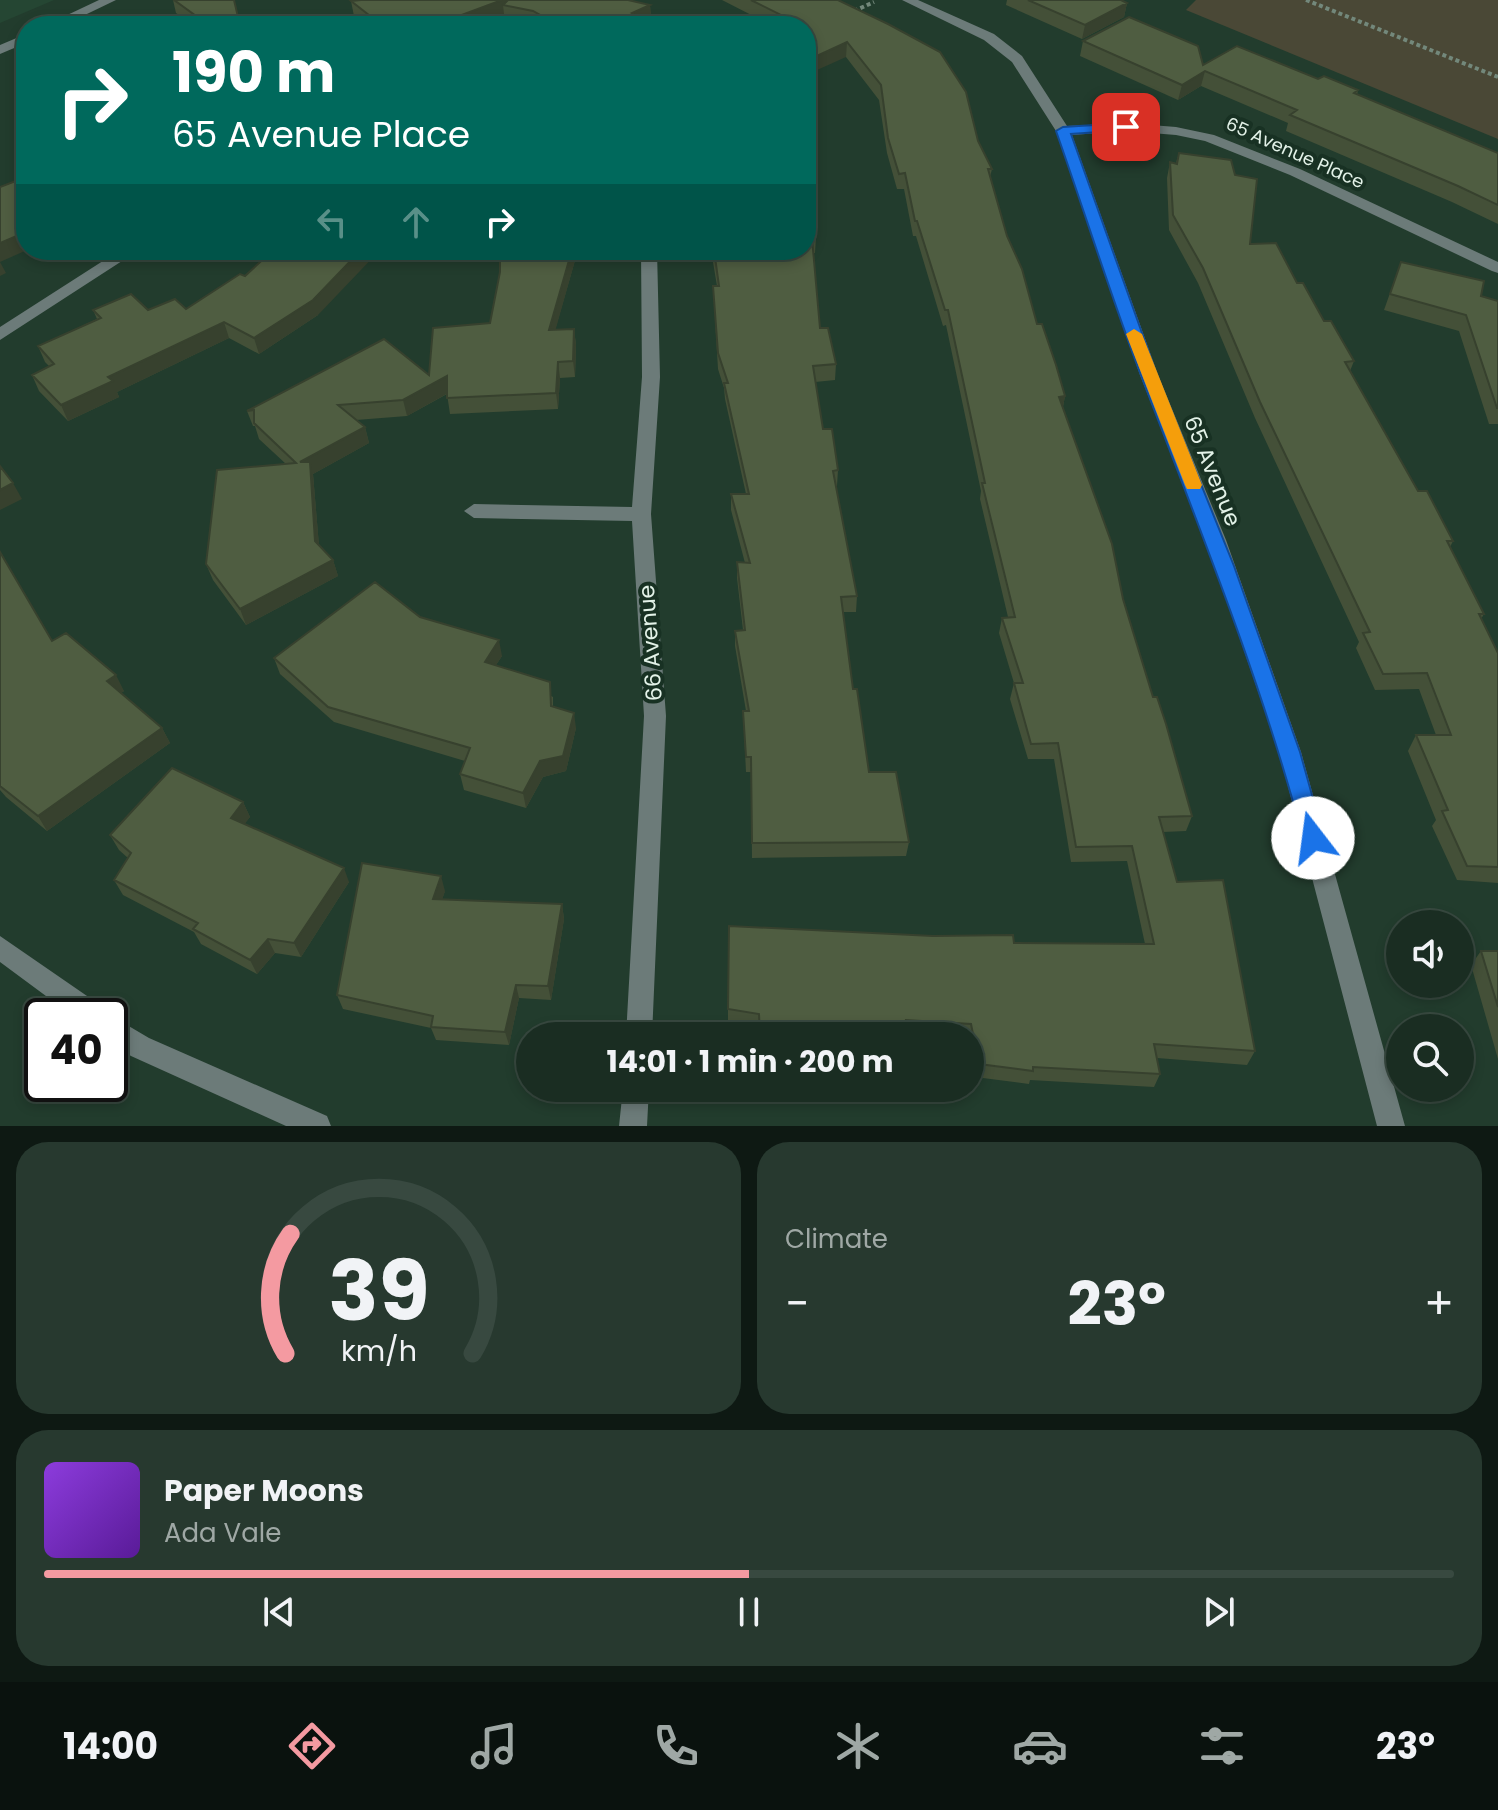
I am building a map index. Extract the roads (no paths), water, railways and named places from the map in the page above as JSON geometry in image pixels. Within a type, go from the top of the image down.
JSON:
[{"type":"street","points":[[74,16],[110,0]]},
{"type":"street","name":"65 Avenue","points":[[908,0],[989,37],[1017,59],[1063,131],[1149,375],[1216,540],[1290,752],[1391,1126]]},
{"type":"street","name":"65 Avenue Place","points":[[1063,131],[1126,127],[1176,131],[1209,138],[1281,166],[1498,268]]},
{"type":"street","points":[[0,335],[116,260]]},
{"type":"street","name":"66 Avenue","points":[[640,1022],[655,716],[641,514],[651,377],[649,260]]},
{"type":"street","points":[[474,511],[641,514]]},
{"type":"street","points":[[0,947],[69,998]]},
{"type":"street","points":[[128,1039],[317,1126]]},
{"type":"street","points":[[633,1126],[635,1102]]}]
